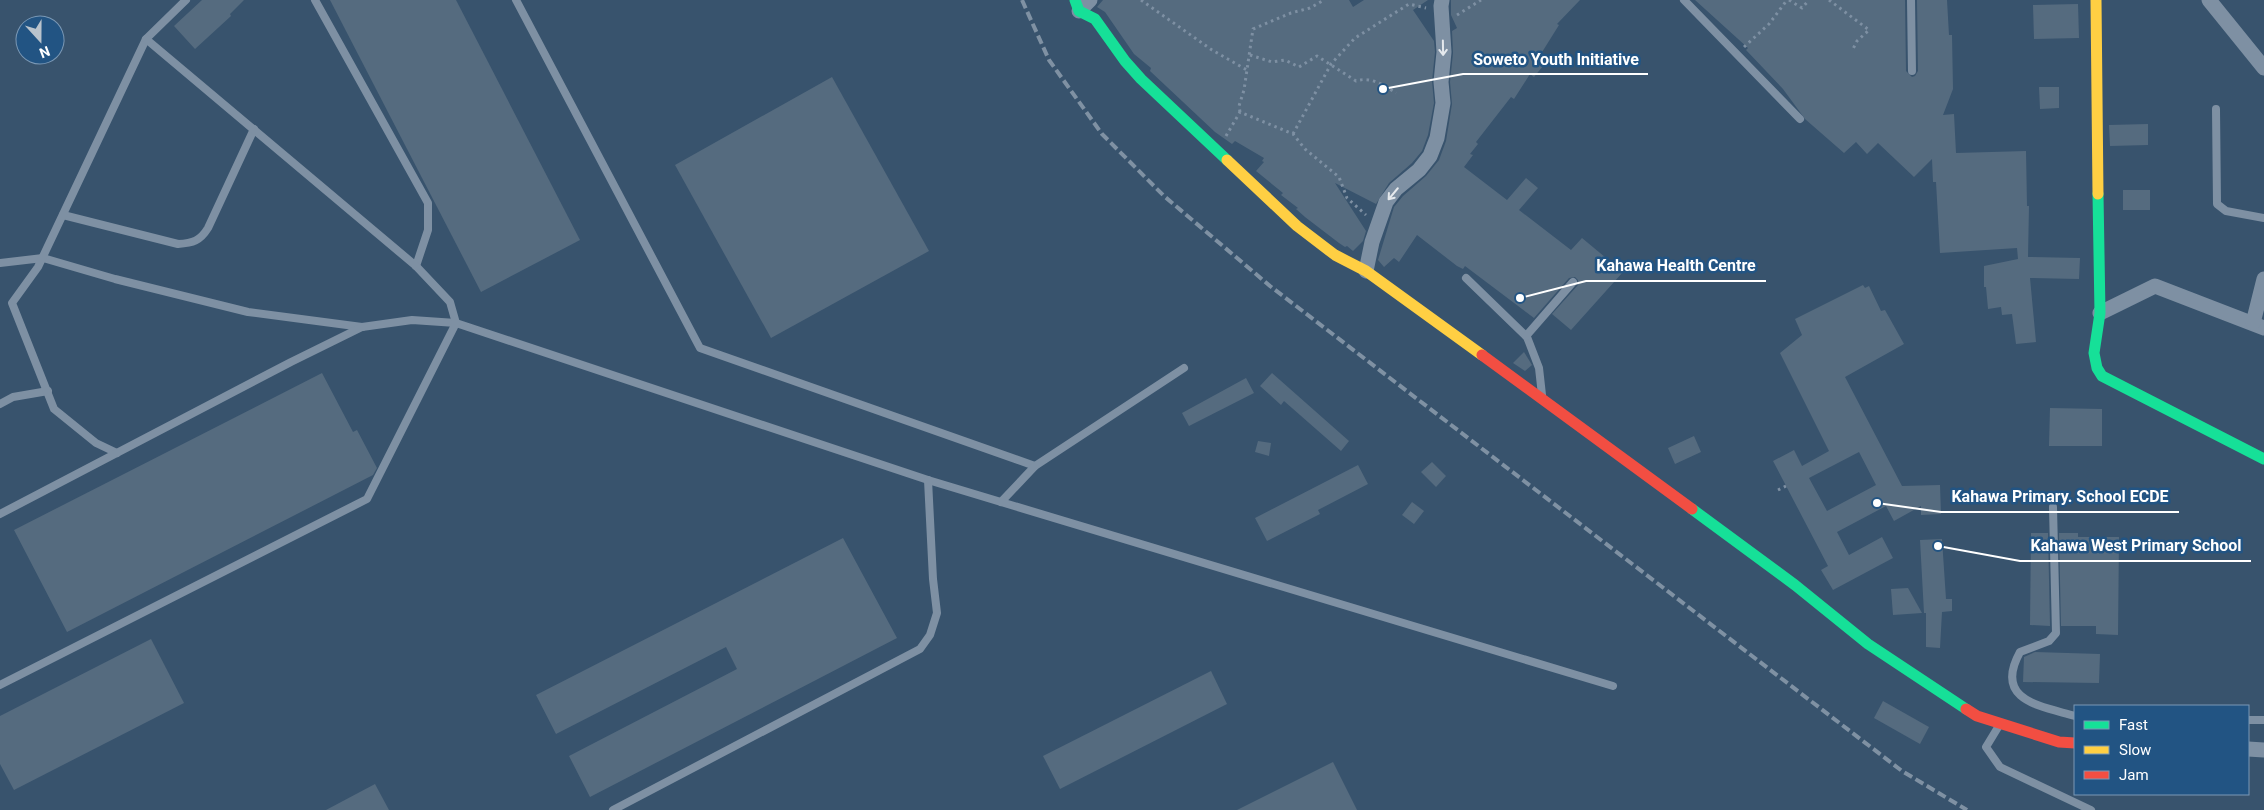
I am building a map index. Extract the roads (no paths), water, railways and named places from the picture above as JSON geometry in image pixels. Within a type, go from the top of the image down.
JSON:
[{"type":"street","points":[[1090,0],[1077,6],[1095,19],[1125,61],[1297,226],[1336,255],[1366,271],[1542,399],[1795,585],[1868,644],[1943,696],[1977,716],[2059,742],[2074,742]]},
{"type":"street","points":[[2096,0],[2100,313],[2093,352],[2095,366],[2102,376],[2264,459]]},
{"type":"street","points":[[2209,0],[2264,68]]},
{"type":"street","points":[[1366,271],[1386,202],[1396,189],[1419,170],[1430,156],[1437,138],[1443,103],[1441,82],[1444,52],[1442,3]]},
{"type":"street","points":[[2100,313],[2155,286],[2258,326],[2264,279]]},
{"type":"street","points":[[2249,749],[2264,750]]},
{"type":"lane","points":[[118,453],[96,443],[54,408],[12,303],[42,258],[146,39],[186,0]]},
{"type":"lane","points":[[314,0],[428,203],[428,230],[416,266]]},
{"type":"lane","points":[[516,0],[700,348],[1035,466]]},
{"type":"lane","points":[[1684,0],[1800,119]]},
{"type":"lane","points":[[1911,0],[1912,71]]},
{"type":"lane","points":[[0,685],[367,499],[456,323],[450,302],[416,266],[146,39]]},
{"type":"lane","points":[[2216,109],[2217,204],[2226,211],[2264,218]]},
{"type":"lane","points":[[63,215],[178,244],[192,243],[202,238],[208,228],[254,129]]},
{"type":"lane","points":[[0,263],[42,258],[115,279],[248,312],[362,327],[412,320],[456,323],[928,480],[1613,686]]},
{"type":"lane","points":[[1466,278],[1526,336],[1539,368],[1542,399]]},
{"type":"lane","points":[[1526,336],[1573,282]]},
{"type":"lane","points":[[0,514],[362,327]]},
{"type":"lane","points":[[1001,502],[1035,466],[1184,368]]},
{"type":"lane","points":[[0,404],[13,397],[48,391]]},
{"type":"lane","points":[[614,810],[920,649],[930,635],[937,613],[933,579],[928,480]]},
{"type":"lane","points":[[2054,507],[2056,634],[2049,641],[2020,652],[2015,660],[2012,675],[2014,688],[2029,703],[2074,716]]},
{"type":"lane","points":[[2249,720],[2264,720]]},
{"type":"lane","points":[[2000,724],[1986,747],[2000,767],[2091,810]]},
{"type":"railway","points":[[1022,0],[1049,60],[1102,134],[1164,196],[1270,286],[1902,771],[1967,810]]},
{"type":"place","name":"Soweto Youth Initiative","points":[[1383,89]]},
{"type":"place","name":"Kahawa Health Centre","points":[[1520,298]]},
{"type":"place","name":"Kahawa Primary. School ECDE","points":[[1877,503]]},
{"type":"place","name":"Kahawa West Primary School","points":[[1938,546]]}]
